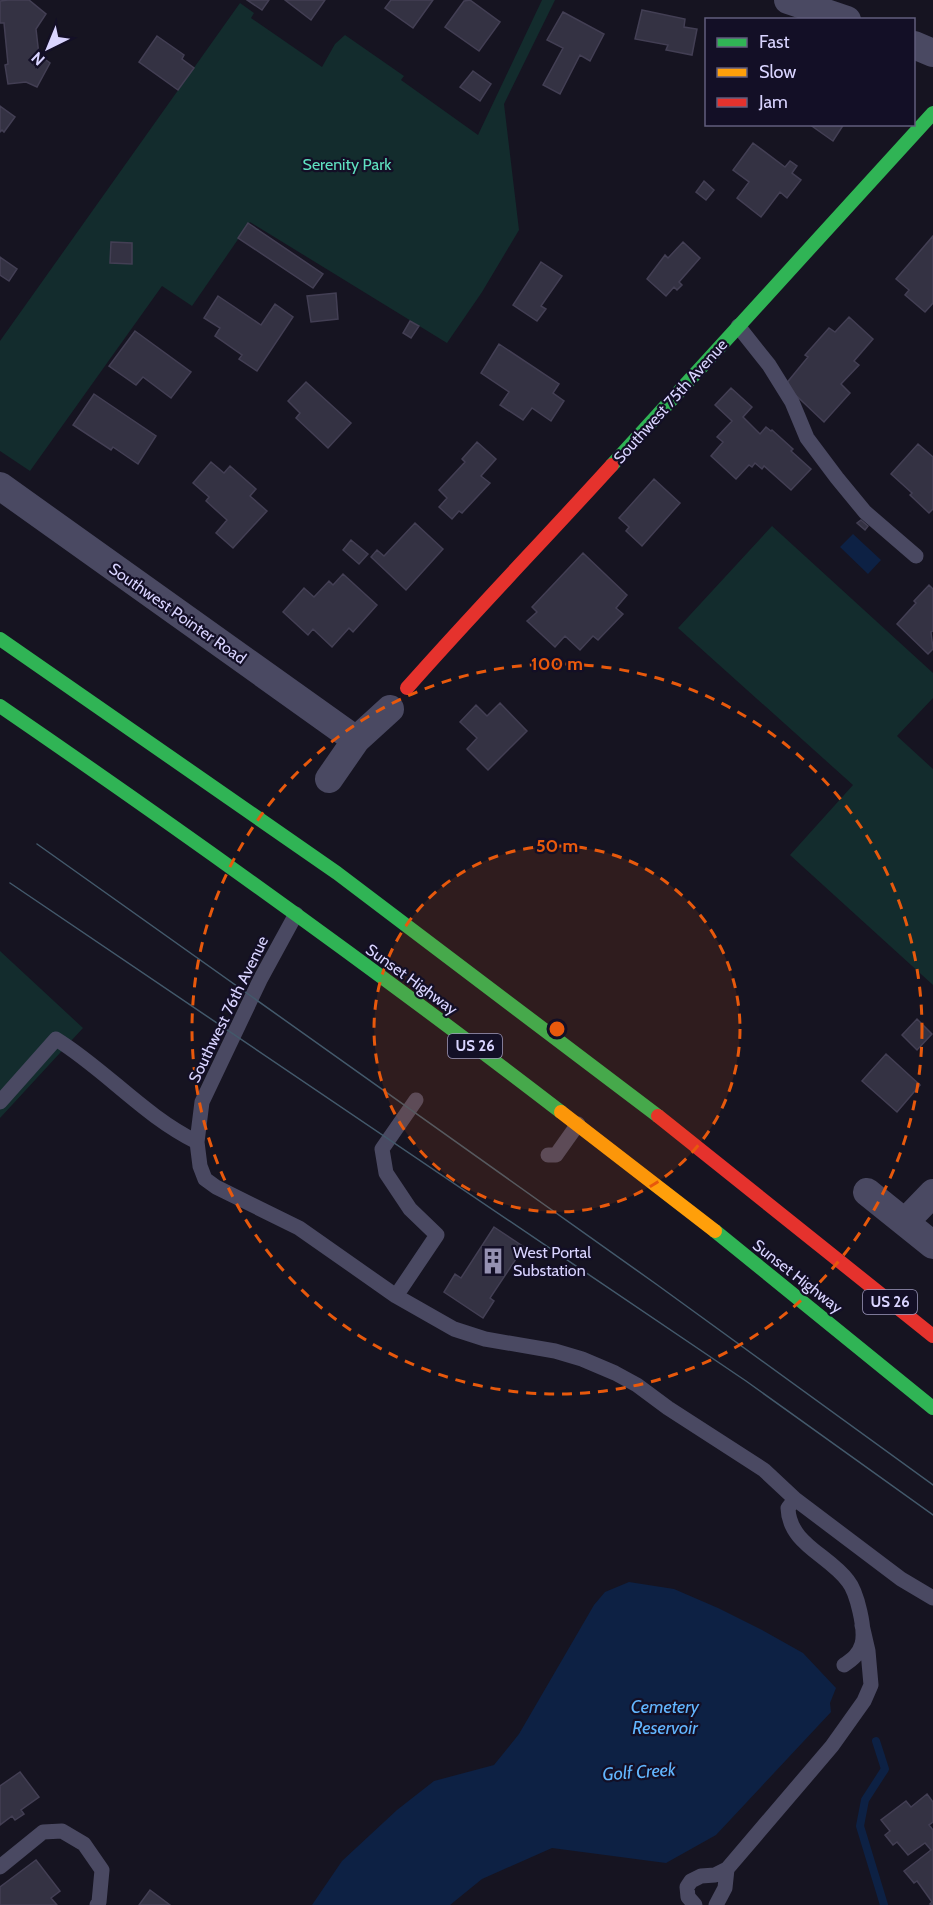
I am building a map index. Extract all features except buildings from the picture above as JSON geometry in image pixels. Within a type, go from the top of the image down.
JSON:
[{"type":"main road","name":"Southwest 75th Avenue","points":[[398,699],[476,610],[550,534],[933,113]]},
{"type":"main road","name":"US 26","points":[[0,639],[374,901],[669,1125],[933,1336]]},
{"type":"main road","name":"Sunset Highway","points":[[0,706],[163,818],[296,914],[578,1124],[815,1311],[933,1408]]},
{"type":"street","points":[[788,0],[848,13]]},
{"type":"street","points":[[915,45],[933,53]]},
{"type":"street","name":"Southwest Pointer Road","points":[[0,486],[356,740]]},
{"type":"street","name":"Southwest 75th Avenue","points":[[329,779],[356,740],[398,699]]},
{"type":"street","points":[[867,1192],[933,1245]]},
{"type":"street","points":[[905,1222],[933,1193]]},
{"type":"lane","points":[[738,326],[770,365],[792,402],[807,438],[837,478],[865,512],[916,556]]},
{"type":"lane","name":"Southwest 76th Avenue","points":[[296,914],[260,980],[202,1102],[197,1142],[200,1166],[205,1179],[216,1187],[299,1228],[396,1296]]},
{"type":"lane","points":[[0,1102],[56,1039],[88,1061],[158,1120],[197,1142]]},
{"type":"lane","points":[[417,1100],[382,1149],[386,1173],[410,1209],[436,1234],[396,1296],[454,1329],[486,1339],[555,1351],[615,1373],[764,1470],[795,1500],[901,1579],[933,1598]]},
{"type":"lane","points":[[548,1155],[556,1155],[578,1124]]},
{"type":"lane","points":[[695,1905],[688,1897],[687,1887],[691,1881],[727,1869],[832,1746],[864,1701],[871,1685],[868,1651],[850,1582],[792,1529],[788,1508],[795,1500]]},
{"type":"lane","points":[[844,1665],[856,1656],[862,1642],[862,1625]]},
{"type":"lane","points":[[0,1867],[43,1832],[62,1831],[84,1844],[102,1870],[97,1905]]},
{"type":"lane","points":[[716,1905],[725,1888],[727,1869]]},
{"type":"green space","name":"Serenity Park","points":[[542,0],[555,0],[504,104],[519,230],[482,292],[447,343],[250,222],[192,306],[162,286],[30,471],[0,451],[0,341],[240,3],[254,13],[251,18],[322,67],[335,44],[345,35],[404,76],[401,80],[478,135]]},
{"type":"green space","points":[[772,526],[933,673],[933,698],[897,736],[933,769],[933,985],[790,855],[853,785],[678,628]]},
{"type":"green space","points":[[0,951],[83,1028],[0,1118]]},
{"type":"water","points":[[853,534],[881,560],[868,574],[840,547]]},
{"type":"water","name":"Cemetery Reservoir","points":[[629,1582],[674,1589],[718,1608],[803,1653],[836,1688],[830,1703],[831,1712],[716,1835],[666,1863],[552,1848],[482,1879],[450,1905],[312,1905],[342,1861],[397,1810],[434,1781],[494,1765],[519,1734],[594,1605],[605,1592]]},
{"type":"waterway","name":"Golf Creek","points":[[876,1741],[885,1769],[865,1800],[860,1826],[884,1905]]},
{"type":"tram line","points":[[37,844],[656,1284],[933,1485]]},
{"type":"tram line","points":[[10,883],[746,1381],[933,1515]]},
{"type":"traffic: fast","points":[[612,465],[933,113]]},
{"type":"traffic: fast","points":[[0,639],[337,873],[658,1116]]},
{"type":"traffic: fast","points":[[0,706],[284,905],[561,1112]]},
{"type":"traffic: fast","points":[[715,1231],[933,1408]]},
{"type":"traffic: slow","points":[[561,1112],[715,1231]]},
{"type":"traffic: jam","points":[[407,688],[612,465]]},
{"type":"traffic: jam","points":[[658,1116],[933,1336]]},
{"type":"place","name":"West Portal Substation","points":[[493,1261]]}]
